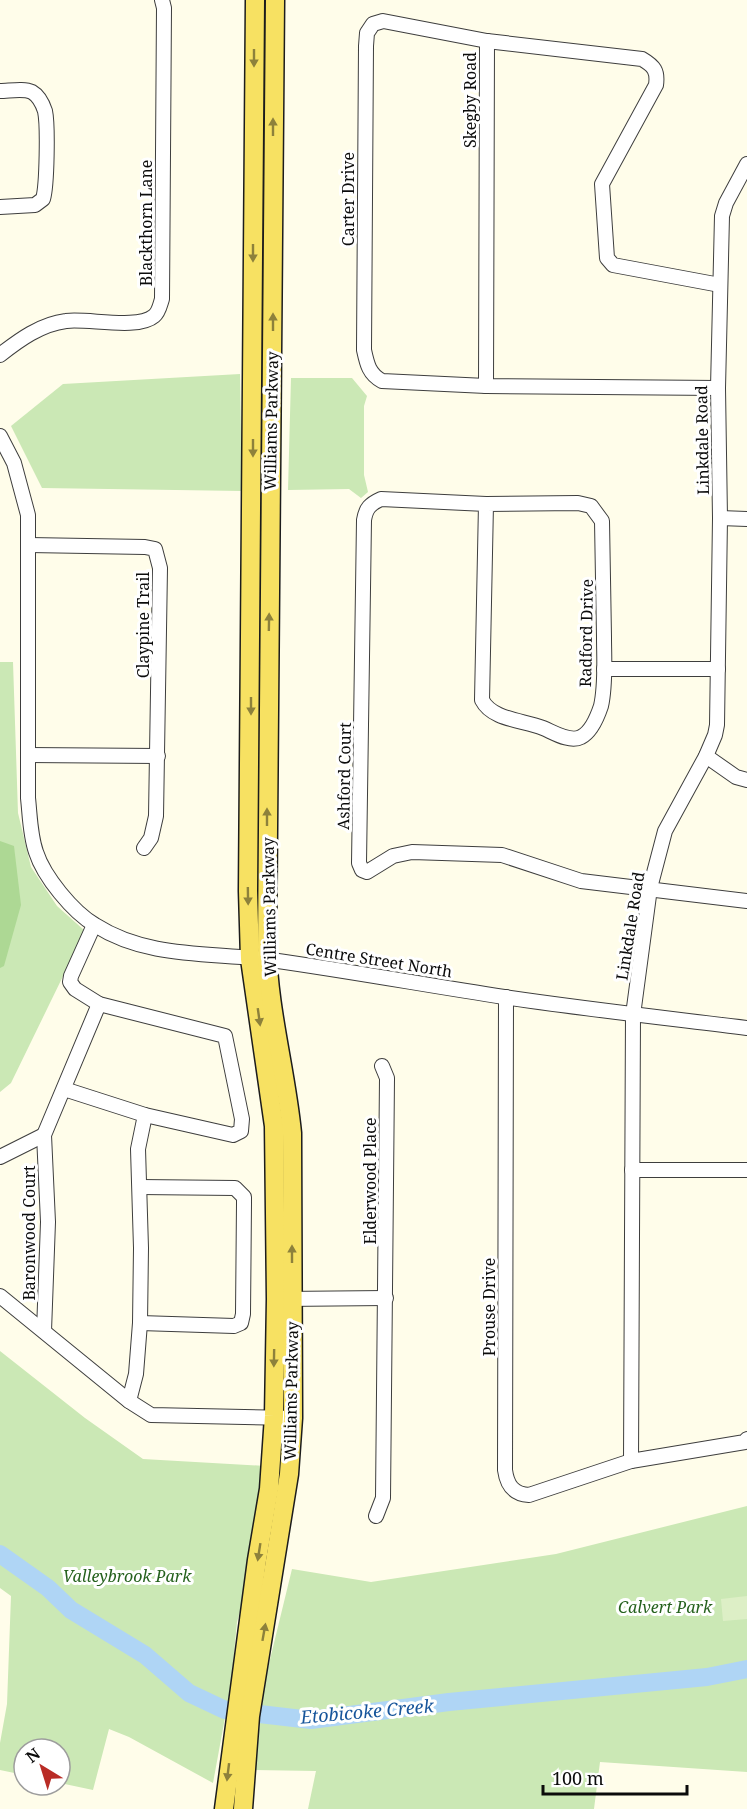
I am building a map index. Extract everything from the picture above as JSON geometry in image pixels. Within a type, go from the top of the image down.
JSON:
[{"type":"main road","name":"Williams Parkway","points":[[247,1689],[257,1560],[269,1489],[284,1299],[292,1133],[289,1097],[270,991],[259,959],[248,891],[255,0]]},
{"type":"main road","name":"Williams Parkway","points":[[259,959],[275,0]]},
{"type":"main road","name":"Williams Parkway","points":[[224,1809],[240,1739],[247,1689],[290,1474],[292,1418],[284,1299]]},
{"type":"main road","name":"Williams Parkway","points":[[240,1739],[243,1809]]},
{"type":"street","name":"Blackthorn Lane","points":[[0,355],[16,341],[68,320],[141,322],[156,315],[159,309],[162,299],[164,8],[162,0]]},
{"type":"street","name":"Carter Drive","points":[[486,386],[382,381],[373,376],[364,350],[367,33],[373,24],[383,21],[487,41]]},
{"type":"street","name":"Skegby Road","points":[[486,386],[487,41],[642,59],[652,64],[658,75],[656,85],[602,184],[607,258],[613,265],[720,285]]},
{"type":"street","points":[[0,91],[28,91],[40,100],[45,111],[46,182],[43,199],[35,206],[0,207]]},
{"type":"street","name":"Linkdale Road","points":[[631,1461],[633,1015],[650,888],[665,831],[716,735],[720,518],[718,388],[722,216],[726,203],[747,164]]},
{"type":"street","points":[[486,386],[718,388]]},
{"type":"street","name":"Centre Street North","points":[[0,436],[14,463],[28,515],[28,755],[30,822],[36,854],[53,883],[70,903],[94,925],[123,940],[176,953],[259,959],[633,1015],[747,1028]]},
{"type":"street","name":"Ashford Court","points":[[486,504],[381,499],[371,504],[365,512],[359,863],[362,870],[367,872],[393,856],[412,852],[502,855],[581,880],[650,888]]},
{"type":"street","name":"Radford Drive","points":[[578,503],[591,506],[597,512],[603,521],[604,669],[601,706],[590,728],[580,738],[569,738],[535,724],[493,712],[486,707],[482,700],[486,504],[578,503]]},
{"type":"street","points":[[720,518],[747,519]]},
{"type":"street","name":"Claypine Trail","points":[[29,545],[155,549],[160,567],[156,816],[151,838],[144,848]]},
{"type":"street","points":[[604,669],[718,669]]},
{"type":"street","points":[[28,755],[158,756]]},
{"type":"street","points":[[706,756],[736,777],[747,780]]},
{"type":"street","points":[[650,888],[747,901]]},
{"type":"street","points":[[64,1089],[145,1114],[233,1135],[241,1131],[242,1119],[225,1036],[99,1004],[75,989],[70,982],[94,925]]},
{"type":"street","name":"Prouse Drive","points":[[506,997],[506,1479],[512,1489],[520,1494],[529,1495],[631,1461],[745,1442],[747,1439]]},
{"type":"street","name":"Baronwood Court","points":[[44,1331],[48,1222],[44,1135],[99,1004]]},
{"type":"street","name":"Elderwood Place","points":[[376,1516],[383,1498],[386,1299],[387,1078],[382,1066]]},
{"type":"street","points":[[129,1401],[136,1374],[140,1323],[138,1149],[145,1114]]},
{"type":"street","name":"Baronwood Court","points":[[0,1157],[44,1135]]},
{"type":"street","points":[[632,1170],[747,1170]]},
{"type":"street","points":[[140,1187],[235,1188],[244,1197],[241,1323],[234,1326],[140,1323]]},
{"type":"street","name":"Baronwood Court","points":[[0,1296],[129,1401],[151,1415],[292,1418]]},
{"type":"street","points":[[284,1299],[386,1299]]},
{"type":"green space","points":[[240,374],[242,491],[42,488],[11,426],[63,384]]},
{"type":"green space","points":[[291,378],[352,378],[367,396],[364,406],[364,475],[368,492],[361,498],[349,489],[288,490]]},
{"type":"green space","points":[[0,662],[13,662],[18,813],[31,867],[57,906],[85,931],[11,1083],[0,1092]]},
{"type":"green space","points":[[0,841],[14,846],[21,905],[4,966],[0,968]]},
{"type":"green space","name":"Valleybrook Park","points":[[0,1351],[85,1418],[143,1459],[266,1466],[245,1595],[237,1622],[231,1685],[213,1783],[129,1737],[109,1729],[93,1790],[72,1786],[72,1737],[12,1737],[12,1772],[0,1770],[0,1743],[7,1704],[11,1596],[0,1588]]},
{"type":"green space","name":"Calvert Park","points":[[747,1506],[747,1772],[600,1762],[594,1809],[308,1809],[316,1771],[254,1770],[265,1680],[292,1569],[371,1582],[556,1554]]},
{"type":"green space","points":[[747,1596],[747,1619],[723,1621],[721,1599]]},
{"type":"waterway","name":"Etobicoke Creek","points":[[0,1554],[48,1588],[71,1610],[145,1655],[189,1693],[225,1710],[311,1720],[449,1702],[707,1677],[747,1669]]}]
